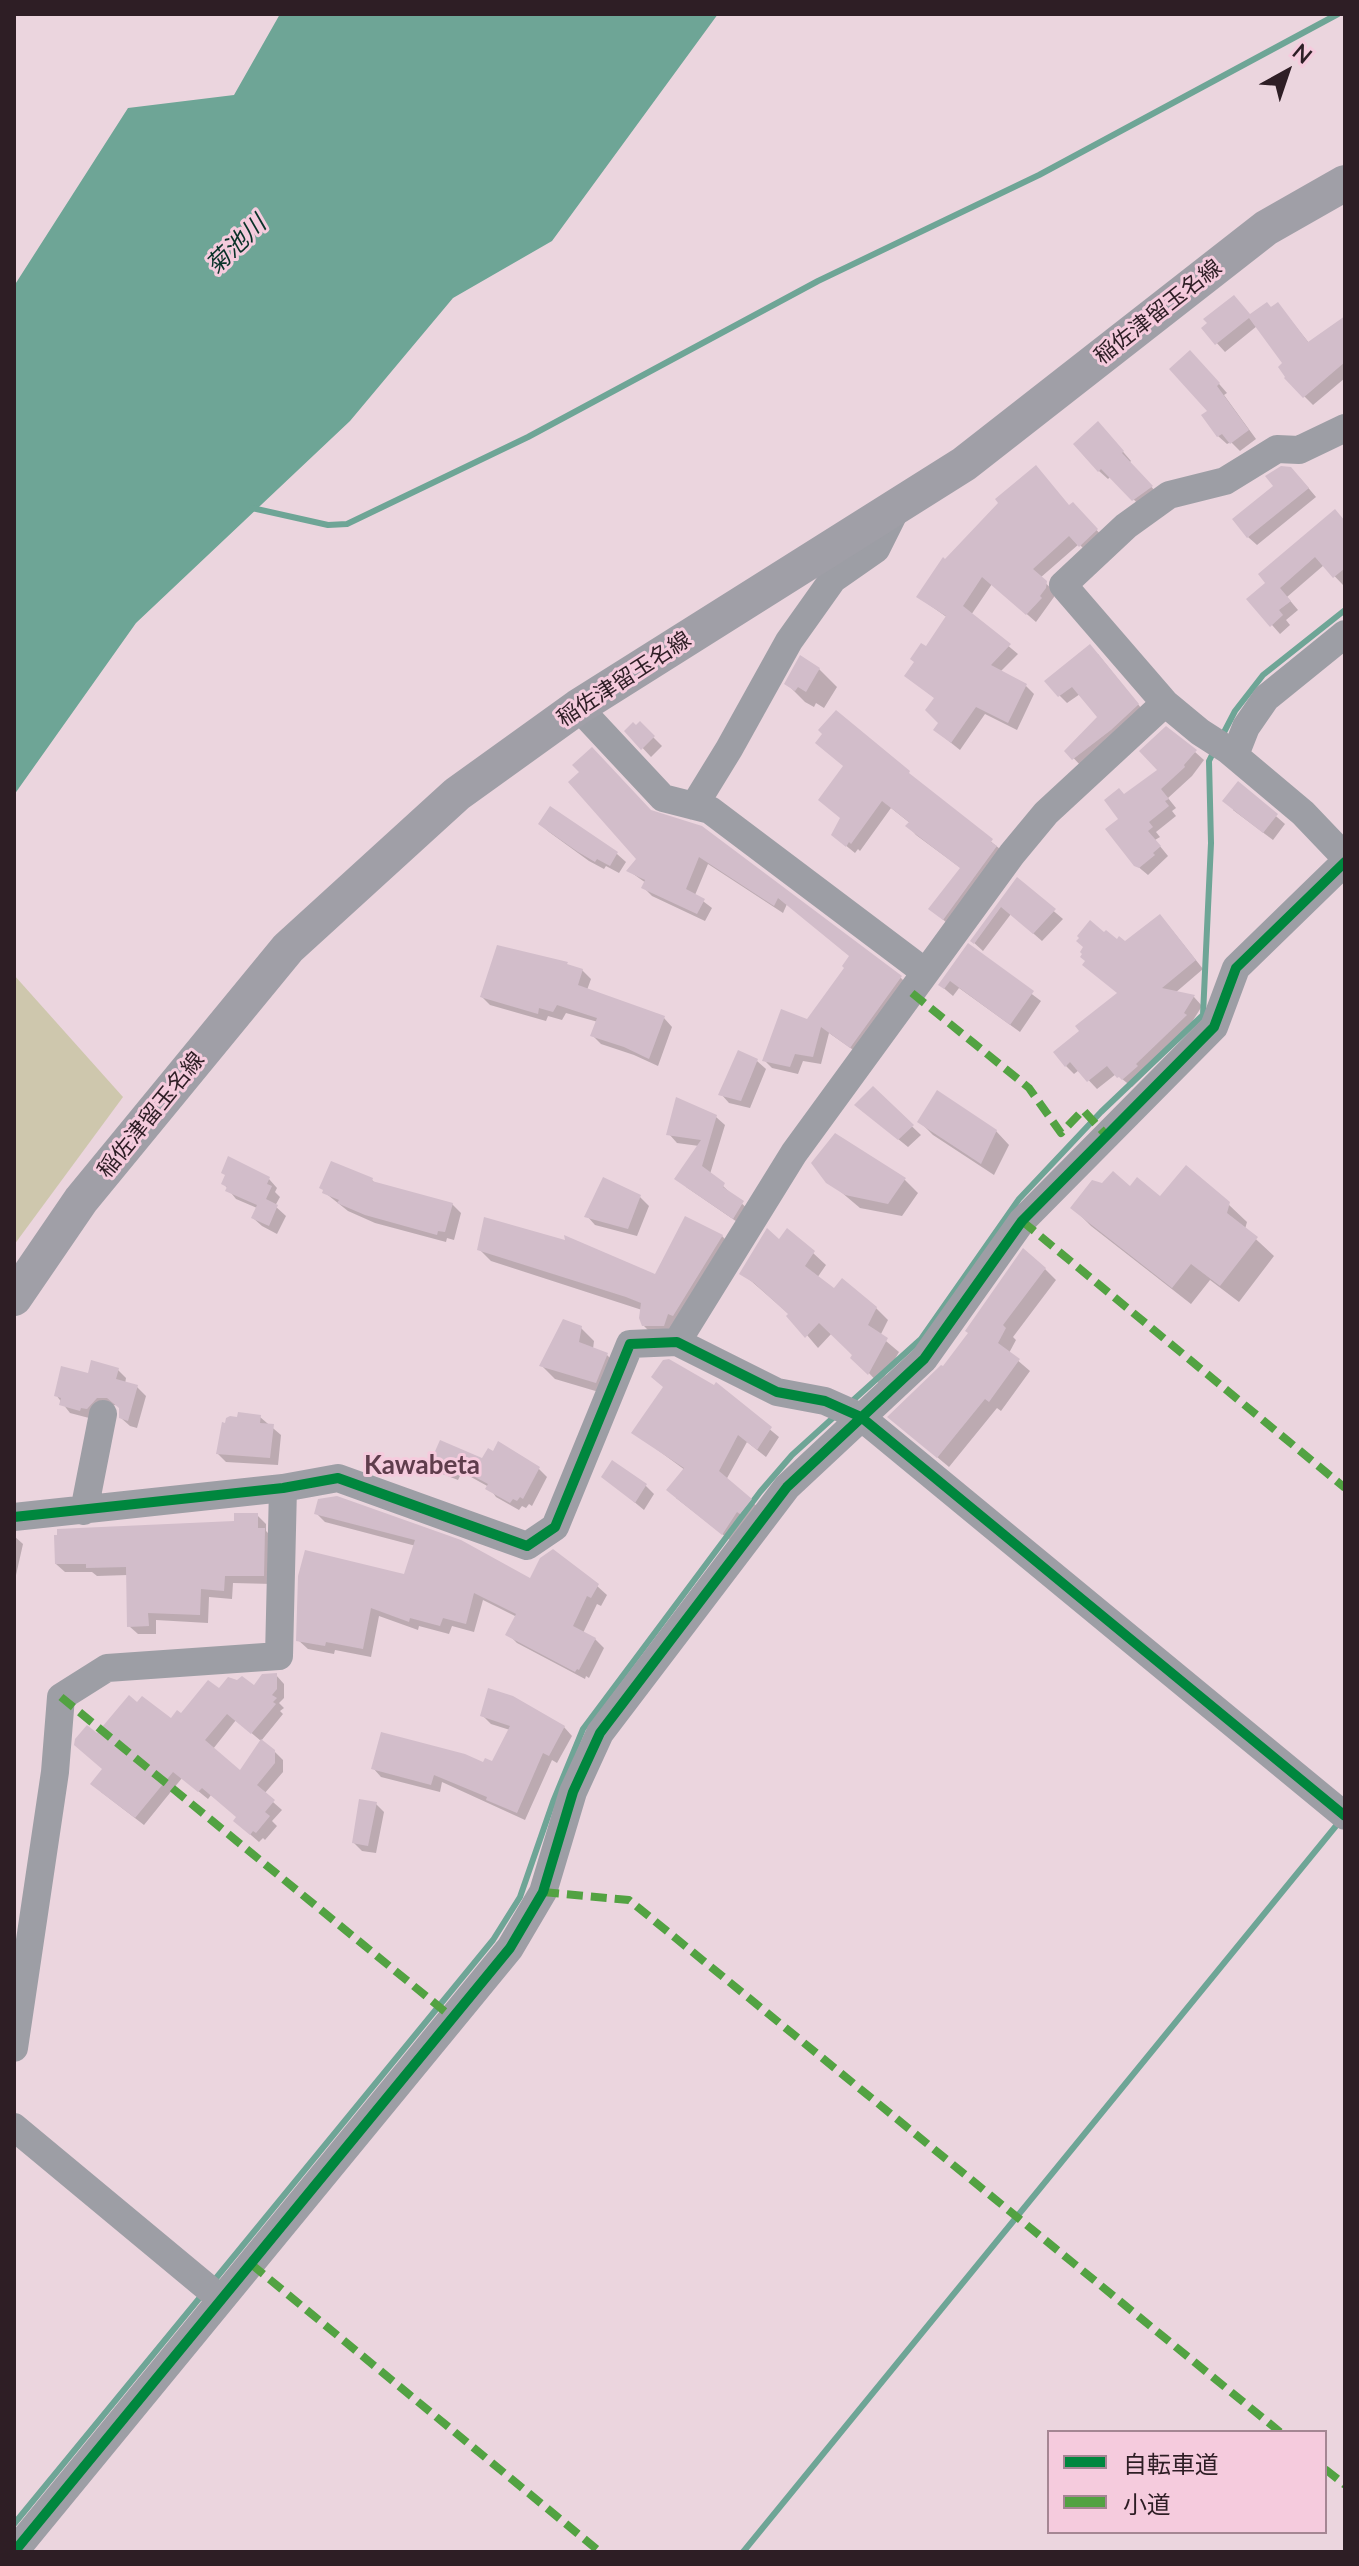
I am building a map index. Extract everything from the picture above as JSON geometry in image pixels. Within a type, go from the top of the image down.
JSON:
[{"type":"main road","name":"稲佐津留玉名線","points":[[14,1298],[81,1200],[288,948],[457,794],[578,707],[964,464],[1266,228],[1345,183]]},
{"type":"street","points":[[14,2552],[510,1948],[543,1892],[573,1792],[600,1733],[787,1487],[924,1359],[1022,1221],[1214,1027],[1236,968],[1345,860],[1303,813],[1232,752],[1200,732],[1165,703],[1063,585],[1126,526],[1169,495],[1225,481],[1277,449],[1299,450],[1345,428]]},
{"type":"street","points":[[694,806],[789,641],[833,579],[876,549],[898,504]]},
{"type":"street","points":[[1232,752],[1266,698],[1345,634]]},
{"type":"street","points":[[677,1342],[794,1153],[925,972],[1046,813],[1165,703]]},
{"type":"street","points":[[578,707],[663,798],[710,810],[925,972]]},
{"type":"street","points":[[14,1517],[283,1488],[338,1478],[527,1546],[555,1527],[630,1344],[677,1342],[777,1392],[825,1401],[861,1417],[1337,1810]]},
{"type":"street","points":[[84,1511],[103,1414]]},
{"type":"street","points":[[14,2048],[55,1772],[61,1697],[107,1668],[279,1656],[283,1488]]},
{"type":"street","points":[[14,2127],[220,2298]]},
{"type":"shaded area","points":[[14,975],[123,1097],[14,1245]]},
{"type":"water","name":"菊池川","points":[[280,14],[718,14],[552,241],[453,298],[350,421],[136,623],[14,795],[14,286],[128,108],[234,95]]},
{"type":"building","points":[[1234,295],[1250,314],[1267,302],[1271,307],[1278,302],[1308,342],[1345,316],[1345,362],[1303,398],[1284,378],[1278,367],[1282,363],[1249,318],[1215,345],[1201,328],[1207,323],[1203,319]]},
{"type":"building","points":[[1190,350],[1220,383],[1217,386],[1249,430],[1230,444],[1222,434],[1217,437],[1201,415],[1207,411],[1169,369]]},
{"type":"building","points":[[1098,421],[1153,486],[1132,501],[1101,469],[1098,472],[1073,444]]},
{"type":"building","points":[[1036,465],[1069,505],[1073,502],[1098,529],[1079,547],[1069,536],[1033,569],[1047,581],[1046,588],[1040,596],[1042,598],[1026,615],[982,577],[963,606],[1011,644],[991,665],[1027,684],[1008,723],[976,707],[951,743],[933,730],[938,723],[925,710],[934,698],[904,676],[914,662],[910,659],[921,643],[926,646],[946,616],[916,597],[943,557],[945,559],[998,503],[995,499]]},
{"type":"building","points":[[1281,466],[1291,467],[1309,488],[1247,538],[1232,519],[1273,486],[1265,476]]},
{"type":"building","points":[[1335,509],[1345,521],[1345,568],[1333,578],[1315,557],[1280,588],[1291,601],[1279,610],[1283,615],[1270,627],[1246,599],[1265,583],[1258,574]]},
{"type":"building","points":[[1090,644],[1139,704],[1072,760],[1064,751],[1097,717],[1072,687],[1058,697],[1044,681]]},
{"type":"building","points":[[800,655],[820,668],[806,692],[798,687],[795,691],[784,684]]},
{"type":"building","points":[[836,710],[993,839],[991,842],[997,846],[943,920],[928,909],[960,868],[905,826],[909,822],[882,801],[851,844],[849,842],[846,847],[831,835],[840,818],[818,800],[843,766],[815,743],[822,734],[818,730]]},
{"type":"building","points":[[640,721],[655,736],[641,750],[624,731],[633,722],[636,725]]},
{"type":"building","points":[[1166,726],[1197,750],[1185,767],[1161,789],[1169,799],[1165,801],[1169,806],[1149,822],[1153,827],[1148,831],[1161,846],[1139,868],[1134,866],[1105,829],[1118,819],[1104,800],[1119,788],[1124,794],[1157,770],[1139,751]]},
{"type":"building","points":[[592,747],[651,810],[702,826],[902,976],[850,1048],[821,1027],[813,1057],[795,1054],[790,1067],[762,1061],[781,1009],[807,1019],[844,968],[842,966],[849,956],[778,898],[774,906],[699,857],[686,889],[705,899],[697,914],[641,888],[645,880],[626,871],[636,859],[568,782],[579,772],[572,765]]},
{"type":"building","points":[[1238,781],[1278,814],[1263,833],[1222,801]]},
{"type":"building","points":[[550,806],[618,852],[610,866],[597,859],[595,862],[538,824]]},
{"type":"building","points":[[1017,877],[1056,909],[1033,934],[1001,907],[974,944],[970,941]]},
{"type":"building","points":[[1160,914],[1196,960],[1162,988],[1195,995],[1184,1013],[1187,1015],[1122,1080],[1107,1066],[1087,1082],[1070,1062],[1065,1067],[1053,1052],[1079,1031],[1075,1026],[1117,993],[1082,965],[1085,961],[1080,957],[1083,947],[1076,941],[1077,936],[1090,920],[1104,932],[1106,930],[1125,941]]},
{"type":"building","points":[[968,943],[1034,991],[1010,1025],[950,981],[944,989],[938,985]]},
{"type":"building","points":[[497,945],[568,962],[583,969],[578,985],[665,1016],[649,1059],[590,1036],[597,1018],[557,1005],[553,1012],[539,1008],[538,1014],[480,997]]},
{"type":"building","points":[[738,1050],[758,1059],[741,1101],[718,1095]]},
{"type":"building","points":[[873,1086],[914,1125],[898,1140],[854,1105]]},
{"type":"building","points":[[937,1090],[997,1130],[981,1164],[917,1122]]},
{"type":"building","points":[[676,1097],[717,1115],[702,1166],[725,1183],[723,1187],[744,1201],[733,1219],[674,1179],[701,1140],[666,1135]]},
{"type":"building","points":[[835,1133],[906,1178],[888,1204],[845,1195],[826,1183],[811,1163]]},
{"type":"building","points":[[228,1156],[270,1177],[267,1184],[272,1186],[266,1199],[278,1205],[269,1226],[251,1218],[257,1205],[225,1191],[227,1187],[221,1184],[225,1175],[221,1173]]},
{"type":"building","points":[[331,1161],[373,1178],[372,1181],[453,1203],[445,1232],[438,1231],[437,1235],[365,1215],[337,1203],[339,1200],[322,1193],[323,1190],[319,1188]]},
{"type":"building","points":[[1186,1165],[1230,1202],[1227,1213],[1258,1237],[1220,1286],[1191,1264],[1172,1288],[1070,1208],[1092,1180],[1102,1183],[1113,1171],[1130,1186],[1137,1177],[1160,1196]]},
{"type":"building","points":[[603,1177],[641,1195],[628,1229],[584,1217]]},
{"type":"building","points":[[685,1216],[723,1235],[673,1316],[668,1314],[664,1326],[642,1326],[639,1318],[641,1303],[477,1250],[484,1217],[565,1240],[564,1235],[655,1274]]},
{"type":"building","points":[[767,1228],[779,1239],[787,1228],[815,1251],[805,1266],[834,1288],[842,1278],[877,1307],[868,1325],[888,1338],[868,1375],[819,1323],[805,1338],[786,1316],[788,1314],[754,1283],[739,1274]]},
{"type":"building","points":[[1023,1248],[1046,1268],[1003,1325],[1006,1328],[998,1343],[1020,1359],[989,1402],[985,1399],[937,1458],[887,1417],[943,1366]]},
{"type":"building","points":[[563,1319],[582,1326],[579,1342],[608,1353],[596,1383],[539,1366]]},
{"type":"building","points":[[669,1359],[714,1385],[716,1382],[772,1427],[757,1450],[738,1435],[719,1471],[752,1499],[740,1514],[737,1512],[722,1535],[666,1490],[684,1468],[631,1433],[663,1387],[651,1377],[663,1360]]},
{"type":"building","points":[[91,1360],[119,1368],[116,1379],[138,1385],[128,1421],[119,1418],[119,1408],[107,1398],[97,1398],[87,1409],[81,1408],[80,1411],[59,1405],[61,1398],[54,1396],[61,1366],[88,1373]]},
{"type":"building","points":[[238,1412],[261,1415],[260,1423],[274,1424],[270,1458],[216,1454],[222,1422],[225,1423],[230,1416],[237,1417]]},
{"type":"building","points":[[440,1440],[482,1458],[488,1448],[493,1451],[498,1441],[540,1467],[523,1499],[513,1499],[510,1503],[485,1489],[488,1484],[453,1465],[450,1473],[429,1465]]},
{"type":"building","points":[[612,1460],[647,1484],[635,1503],[601,1477]]},
{"type":"building","points":[[337,1496],[461,1540],[530,1578],[540,1558],[553,1549],[599,1584],[591,1598],[587,1596],[573,1626],[596,1638],[579,1670],[575,1672],[505,1635],[516,1614],[474,1593],[466,1624],[443,1618],[440,1626],[410,1618],[409,1622],[371,1608],[363,1649],[326,1642],[325,1646],[296,1641],[298,1576],[305,1550],[404,1574],[415,1540],[314,1514],[318,1499]]},
{"type":"building","points":[[234,1513],[258,1513],[258,1528],[265,1528],[264,1576],[225,1576],[224,1591],[201,1589],[200,1615],[148,1613],[149,1626],[127,1627],[126,1567],[86,1568],[86,1564],[55,1564],[54,1535],[57,1535],[57,1529],[234,1521]]},
{"type":"building","points":[[277,1673],[277,1689],[272,1695],[277,1698],[273,1702],[276,1704],[251,1734],[227,1714],[205,1740],[240,1770],[261,1739],[275,1750],[275,1763],[257,1785],[275,1800],[265,1812],[270,1816],[256,1833],[253,1831],[250,1835],[233,1821],[236,1817],[202,1788],[198,1792],[173,1772],[135,1818],[90,1784],[102,1769],[74,1745],[75,1739],[87,1725],[97,1733],[129,1695],[137,1702],[142,1696],[171,1718],[177,1710],[181,1713],[208,1680],[219,1688],[228,1677],[237,1680],[242,1676],[254,1685],[262,1674]]},
{"type":"building","points":[[488,1688],[513,1696],[565,1726],[549,1756],[543,1753],[517,1813],[434,1775],[431,1785],[371,1769],[381,1732],[465,1754],[483,1762],[485,1758],[492,1761],[510,1726],[480,1716]]},
{"type":"building","points":[[359,1799],[377,1802],[368,1846],[352,1843]]},
{"type":"waterway","points":[[252,508],[328,525],[347,524],[528,437],[818,281],[1039,175],[1338,14]]},
{"type":"waterway","points":[[1221,738],[1235,711],[1263,675],[1345,610]]},
{"type":"waterway","points":[[850,1403],[921,1339],[1019,1199],[1101,1112],[1203,1015],[1211,843],[1209,761],[1214,751]]},
{"type":"waterway","points":[[212,2283],[493,1940],[520,1897],[553,1802],[583,1729],[760,1492],[792,1455],[835,1416]]},
{"type":"waterway","points":[[743,2552],[1340,1821]]},
{"type":"waterway","points":[[14,2524],[202,2295]]},
{"type":"marked path","points":[[912,993],[1029,1088],[1061,1133],[1083,1110],[1106,1135]]},
{"type":"marked path","points":[[1022,1221],[1345,1488]]},
{"type":"marked path","points":[[61,1697],[454,2019]]},
{"type":"marked path","points":[[543,1892],[629,1900],[1278,2430]]},
{"type":"marked path","points":[[251,2264],[600,2552]]},
{"type":"marked path","points":[[1327,2471],[1345,2485]]},
{"type":"cycle path","points":[[14,2552],[510,1948],[543,1892],[573,1792],[600,1733],[787,1487],[924,1359],[1022,1221],[1214,1027],[1236,968],[1345,862]]},
{"type":"cycle path","points":[[14,1517],[283,1488],[338,1478],[527,1546],[555,1527],[630,1344],[677,1342],[777,1392],[825,1401],[861,1417],[1345,1816]]},
{"type":"district","name":"Kawabeta","points":[[422,1466]]}]
